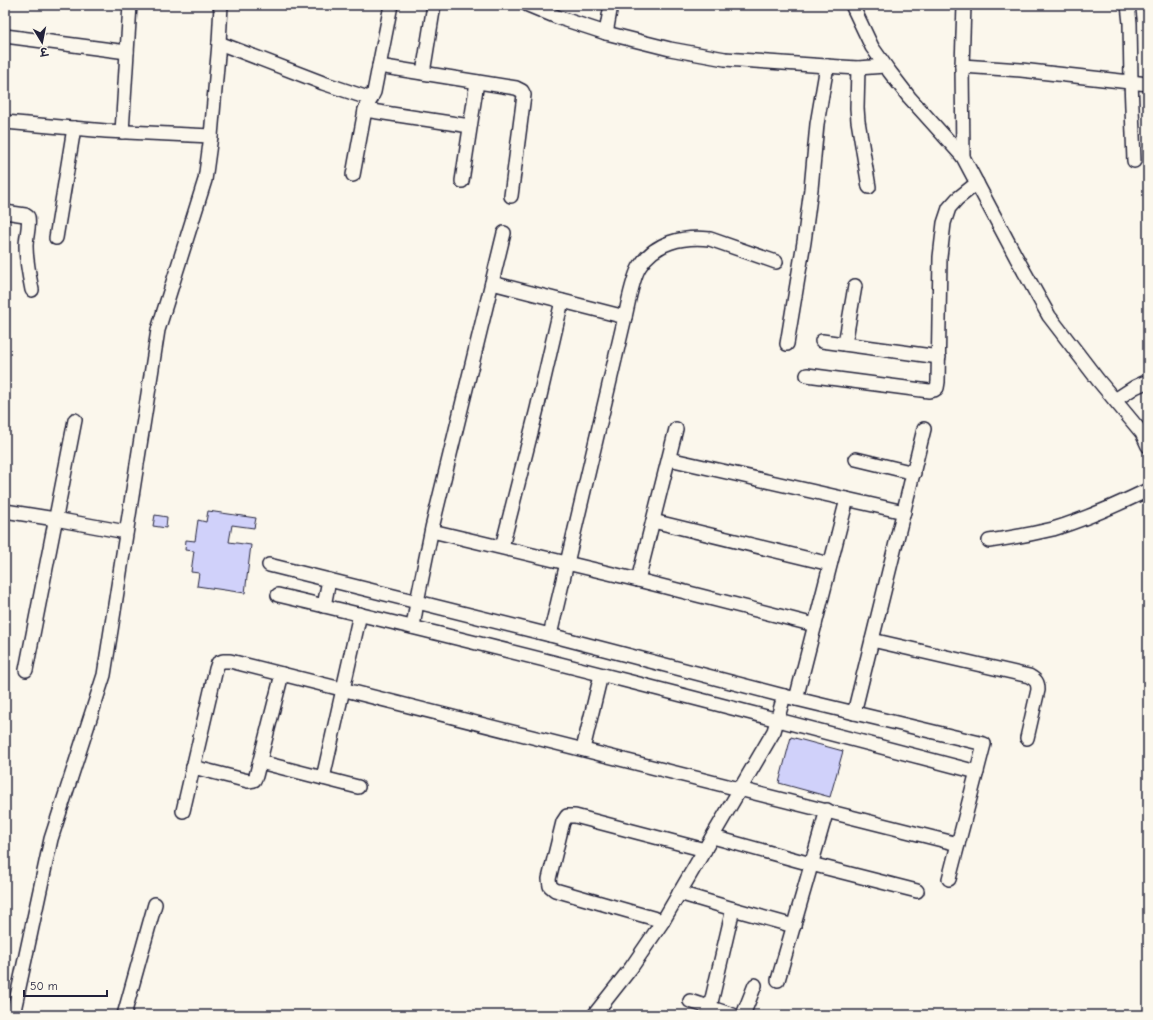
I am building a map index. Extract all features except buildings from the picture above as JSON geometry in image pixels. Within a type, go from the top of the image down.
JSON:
[{"type":"street","points":[[122,132],[130,5]]},
{"type":"street","points":[[13,1015],[51,839],[104,675],[158,330],[205,180],[211,136],[221,5]]},
{"type":"street","points":[[353,175],[368,105],[374,92],[391,5]]},
{"type":"street","points":[[423,73],[434,5]]},
{"type":"street","points":[[528,5],[557,17],[606,33],[670,49],[725,59],[858,68],[885,66]]},
{"type":"street","points":[[606,33],[611,5]]},
{"type":"street","points":[[852,5],[872,47],[885,66],[909,97],[963,157],[1016,257],[1050,316],[1114,400],[1143,426],[1142,433],[1148,446]]},
{"type":"street","points":[[963,157],[962,66],[964,5]]},
{"type":"street","points":[[1128,5],[1130,23],[1134,161]]},
{"type":"street","points":[[5,36],[127,52]]},
{"type":"street","points":[[219,43],[309,78],[368,105],[470,126]]},
{"type":"street","points":[[379,66],[516,88],[522,91],[524,95],[511,196]]},
{"type":"street","points":[[787,344],[806,227],[817,124],[827,66]]},
{"type":"street","points":[[962,66],[1021,70],[1148,84]]},
{"type":"street","points":[[858,68],[858,121],[869,187]]},
{"type":"street","points":[[462,181],[477,82]]},
{"type":"street","points":[[5,122],[122,132],[211,136]]},
{"type":"street","points":[[56,238],[74,128]]},
{"type":"street","points":[[807,375],[929,391],[937,388],[939,358],[940,257],[944,223],[949,208],[956,199],[977,183]]},
{"type":"street","points":[[5,212],[25,215],[28,217],[29,221],[26,244],[32,290]]},
{"type":"street","points":[[413,627],[432,531],[504,233]]},
{"type":"street","points":[[550,635],[566,563],[607,399],[625,317],[639,267],[650,254],[661,246],[686,238],[710,239],[776,262]]},
{"type":"street","points":[[492,283],[625,317]]},
{"type":"street","points":[[846,344],[855,286]]},
{"type":"street","points":[[502,547],[537,409],[562,301]]},
{"type":"street","points":[[822,341],[939,358]]},
{"type":"street","points":[[1114,400],[1148,381]]},
{"type":"street","points":[[26,670],[75,420]]},
{"type":"street","points":[[638,580],[676,429]]},
{"type":"street","points":[[854,713],[924,429]]},
{"type":"street","points":[[669,459],[904,512]]},
{"type":"street","points":[[856,459],[914,473]]},
{"type":"street","points":[[989,541],[1026,535],[1054,528],[1085,518],[1148,490]]},
{"type":"street","points":[[594,1015],[631,968],[663,921],[774,731],[777,720],[790,698],[815,625],[847,499]]},
{"type":"street","points":[[5,511],[126,532]]},
{"type":"street","points":[[653,521],[830,564]]},
{"type":"street","points":[[432,531],[638,580],[815,625]]},
{"type":"street","points":[[269,565],[550,635],[790,698],[984,744],[949,879]]},
{"type":"street","points":[[324,606],[329,580]]},
{"type":"street","points":[[278,595],[413,627],[977,772]]},
{"type":"street","points":[[323,778],[360,614]]},
{"type":"street","points":[[872,640],[1029,676],[1038,684],[1038,690],[1027,738]]},
{"type":"street","points":[[183,811],[216,669],[218,663],[230,661],[958,844]]},
{"type":"street","points":[[193,767],[248,781],[254,780],[260,762],[282,674]]},
{"type":"street","points":[[583,749],[601,675]]},
{"type":"street","points":[[260,762],[358,788]]},
{"type":"street","points":[[778,980],[827,810]]},
{"type":"street","points":[[663,921],[555,890],[550,886],[549,879],[563,822],[568,816],[575,816],[705,850]]},
{"type":"street","points":[[713,837],[916,892]]},
{"type":"street","points":[[680,893],[794,926]]},
{"type":"street","points":[[124,1015],[155,904]]},
{"type":"street","points":[[710,1008],[733,909]]},
{"type":"street","points":[[743,1015],[755,985]]},
{"type":"street","points":[[690,1001],[733,1015]]}]
